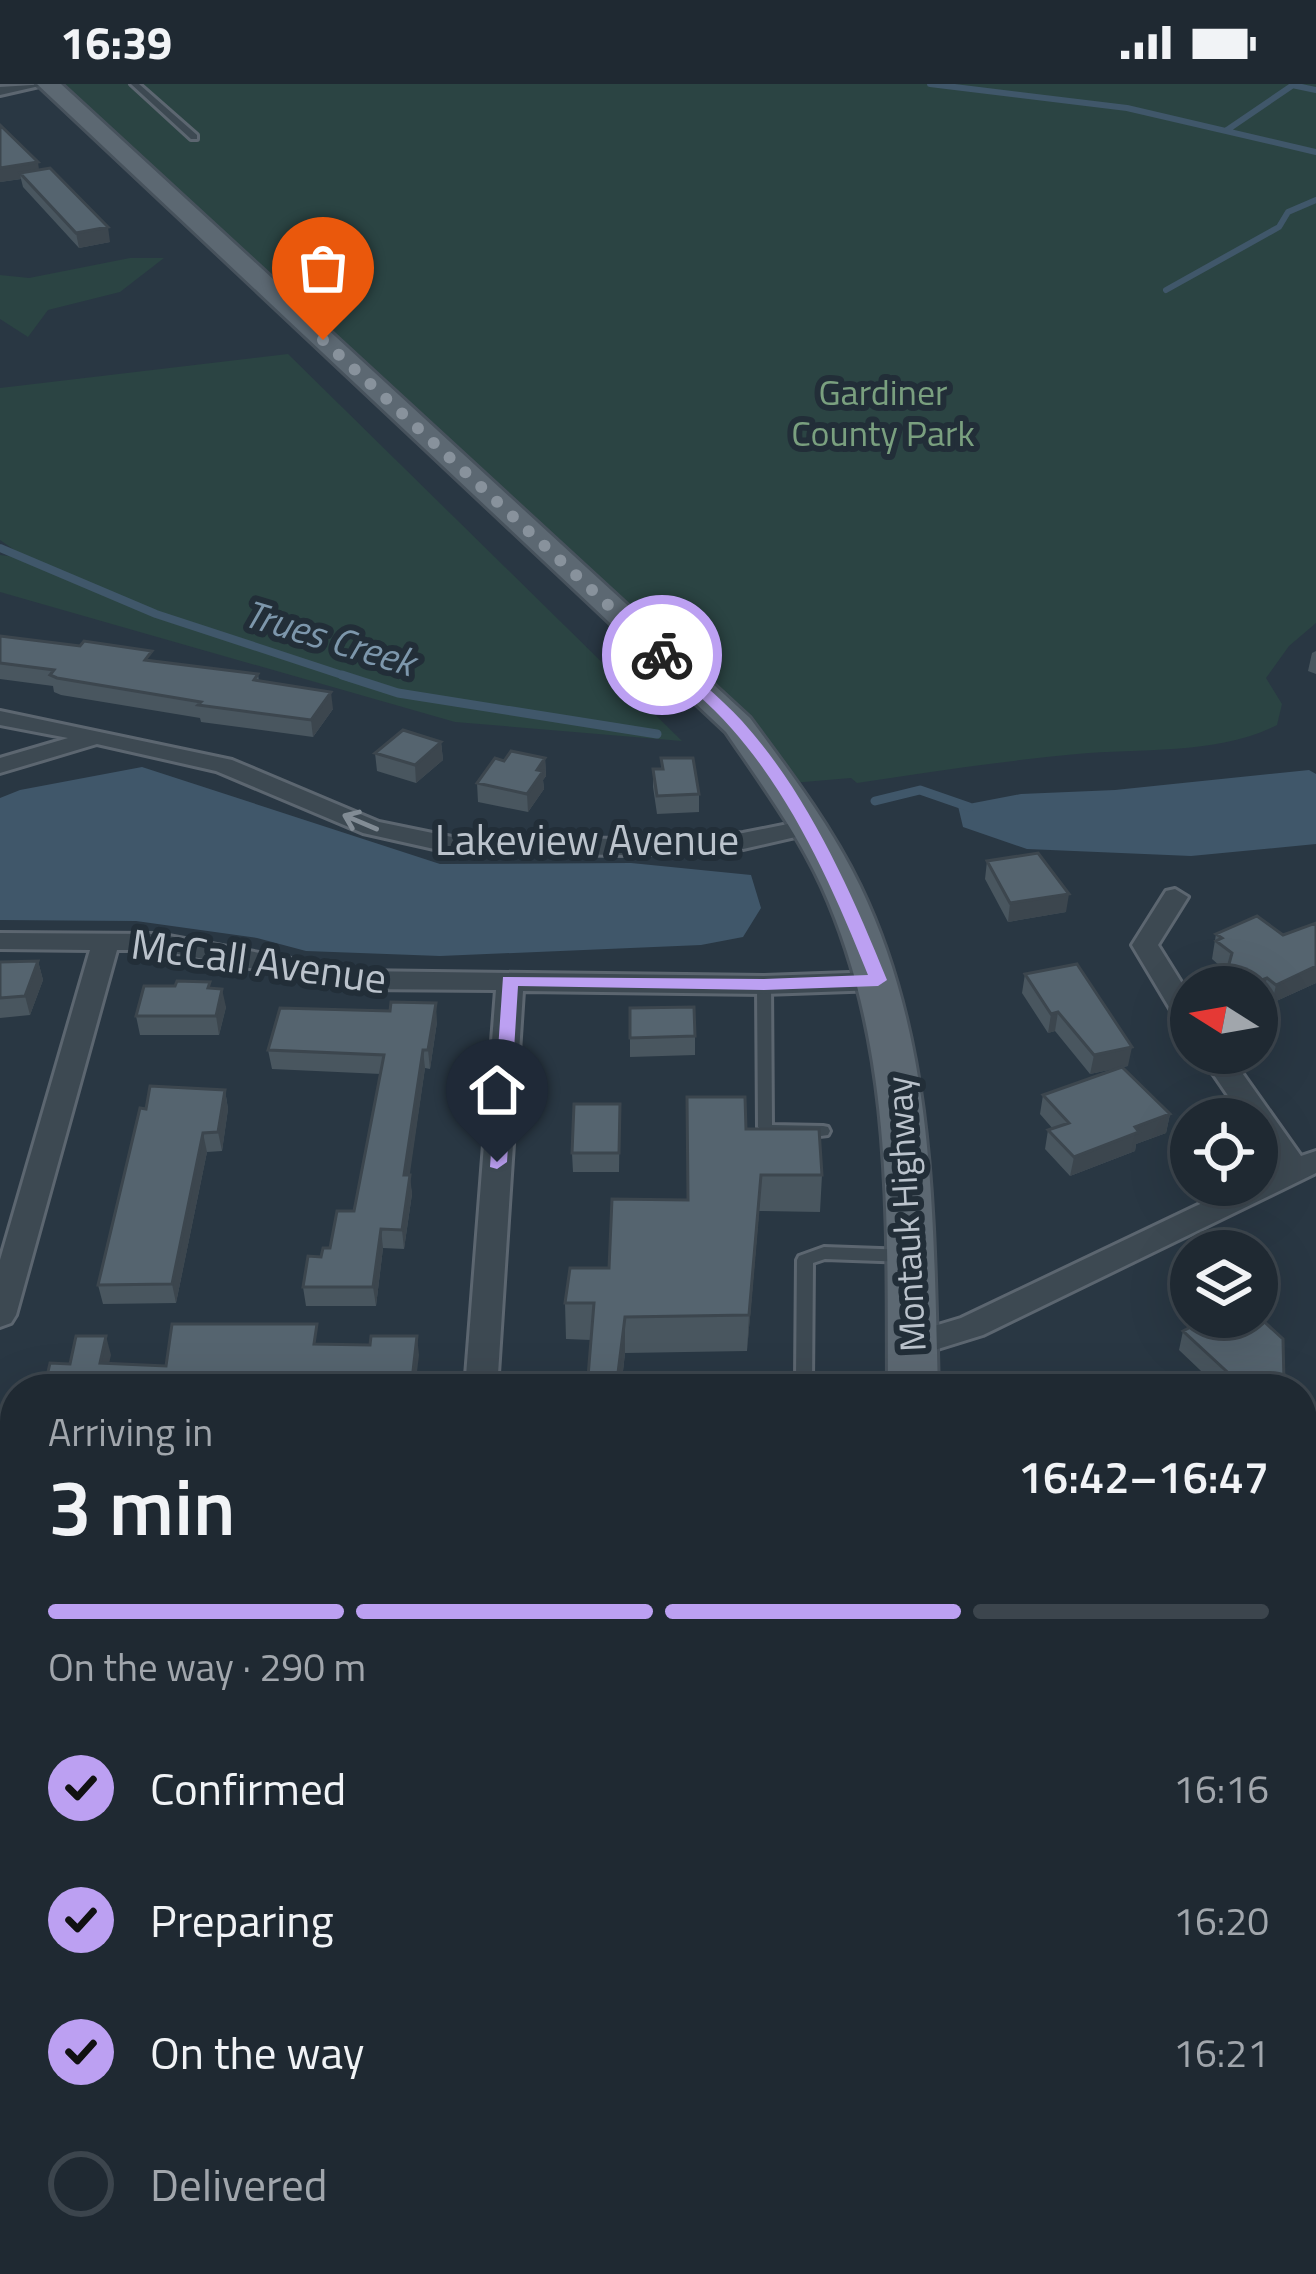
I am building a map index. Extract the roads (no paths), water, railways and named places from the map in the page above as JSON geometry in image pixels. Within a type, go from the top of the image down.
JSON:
[{"type":"main road","name":"Montauk Highway","points":[[44,84],[738,725],[808,827],[842,888],[878,980],[904,1096],[912,1367]]},
{"type":"street","points":[[0,91],[44,84]]},
{"type":"street","name":"Lakeview Avenue","points":[[0,718],[223,764],[372,828],[452,845],[698,844],[743,841],[808,827]]},
{"type":"street","name":"Lakeview Avenue","points":[[0,766],[96,736]]},
{"type":"street","points":[[1170,987],[1144,945],[1175,897]]},
{"type":"street","points":[[0,1315],[106,940]]},
{"type":"street","name":"McCall Avenue","points":[[0,941],[158,942],[356,980],[764,985],[878,980]]},
{"type":"street","points":[[482,1374],[510,981]]},
{"type":"street","points":[[912,1367],[972,1327],[1306,1166],[1230,1074]]},
{"type":"lane","points":[[135,84],[194,137]]},
{"type":"lane","points":[[764,985],[766,1127],[823,1131]]},
{"type":"lane","points":[[804,1374],[806,1260],[824,1253],[910,1256]]},
{"type":"water","points":[[142,767],[440,864],[631,863],[751,875],[761,908],[743,937],[701,945],[440,956],[306,951],[257,938],[136,921],[0,920],[0,798]]},
{"type":"water","points":[[1309,770],[1316,774],[1316,844],[1191,856],[1027,849],[963,827],[958,806],[1021,794],[1115,790]]},
{"type":"waterway","points":[[930,84],[1127,108],[1316,152]]},
{"type":"waterway","points":[[1227,130],[1293,85]]},
{"type":"waterway","points":[[1293,85],[1316,90]]},
{"type":"waterway","points":[[1166,290],[1279,227],[1288,212],[1316,200]]},
{"type":"waterway","name":"Trues Creek","points":[[0,548],[156,614],[351,678]]},
{"type":"waterway","name":"Trues Creek","points":[[342,675],[398,693],[657,734]]},
{"type":"waterway","name":"Trues Creek","points":[[875,801],[920,790],[969,807]]},
{"type":"park label","name":"Gardiner County Park","points":[[883,412]]}]
